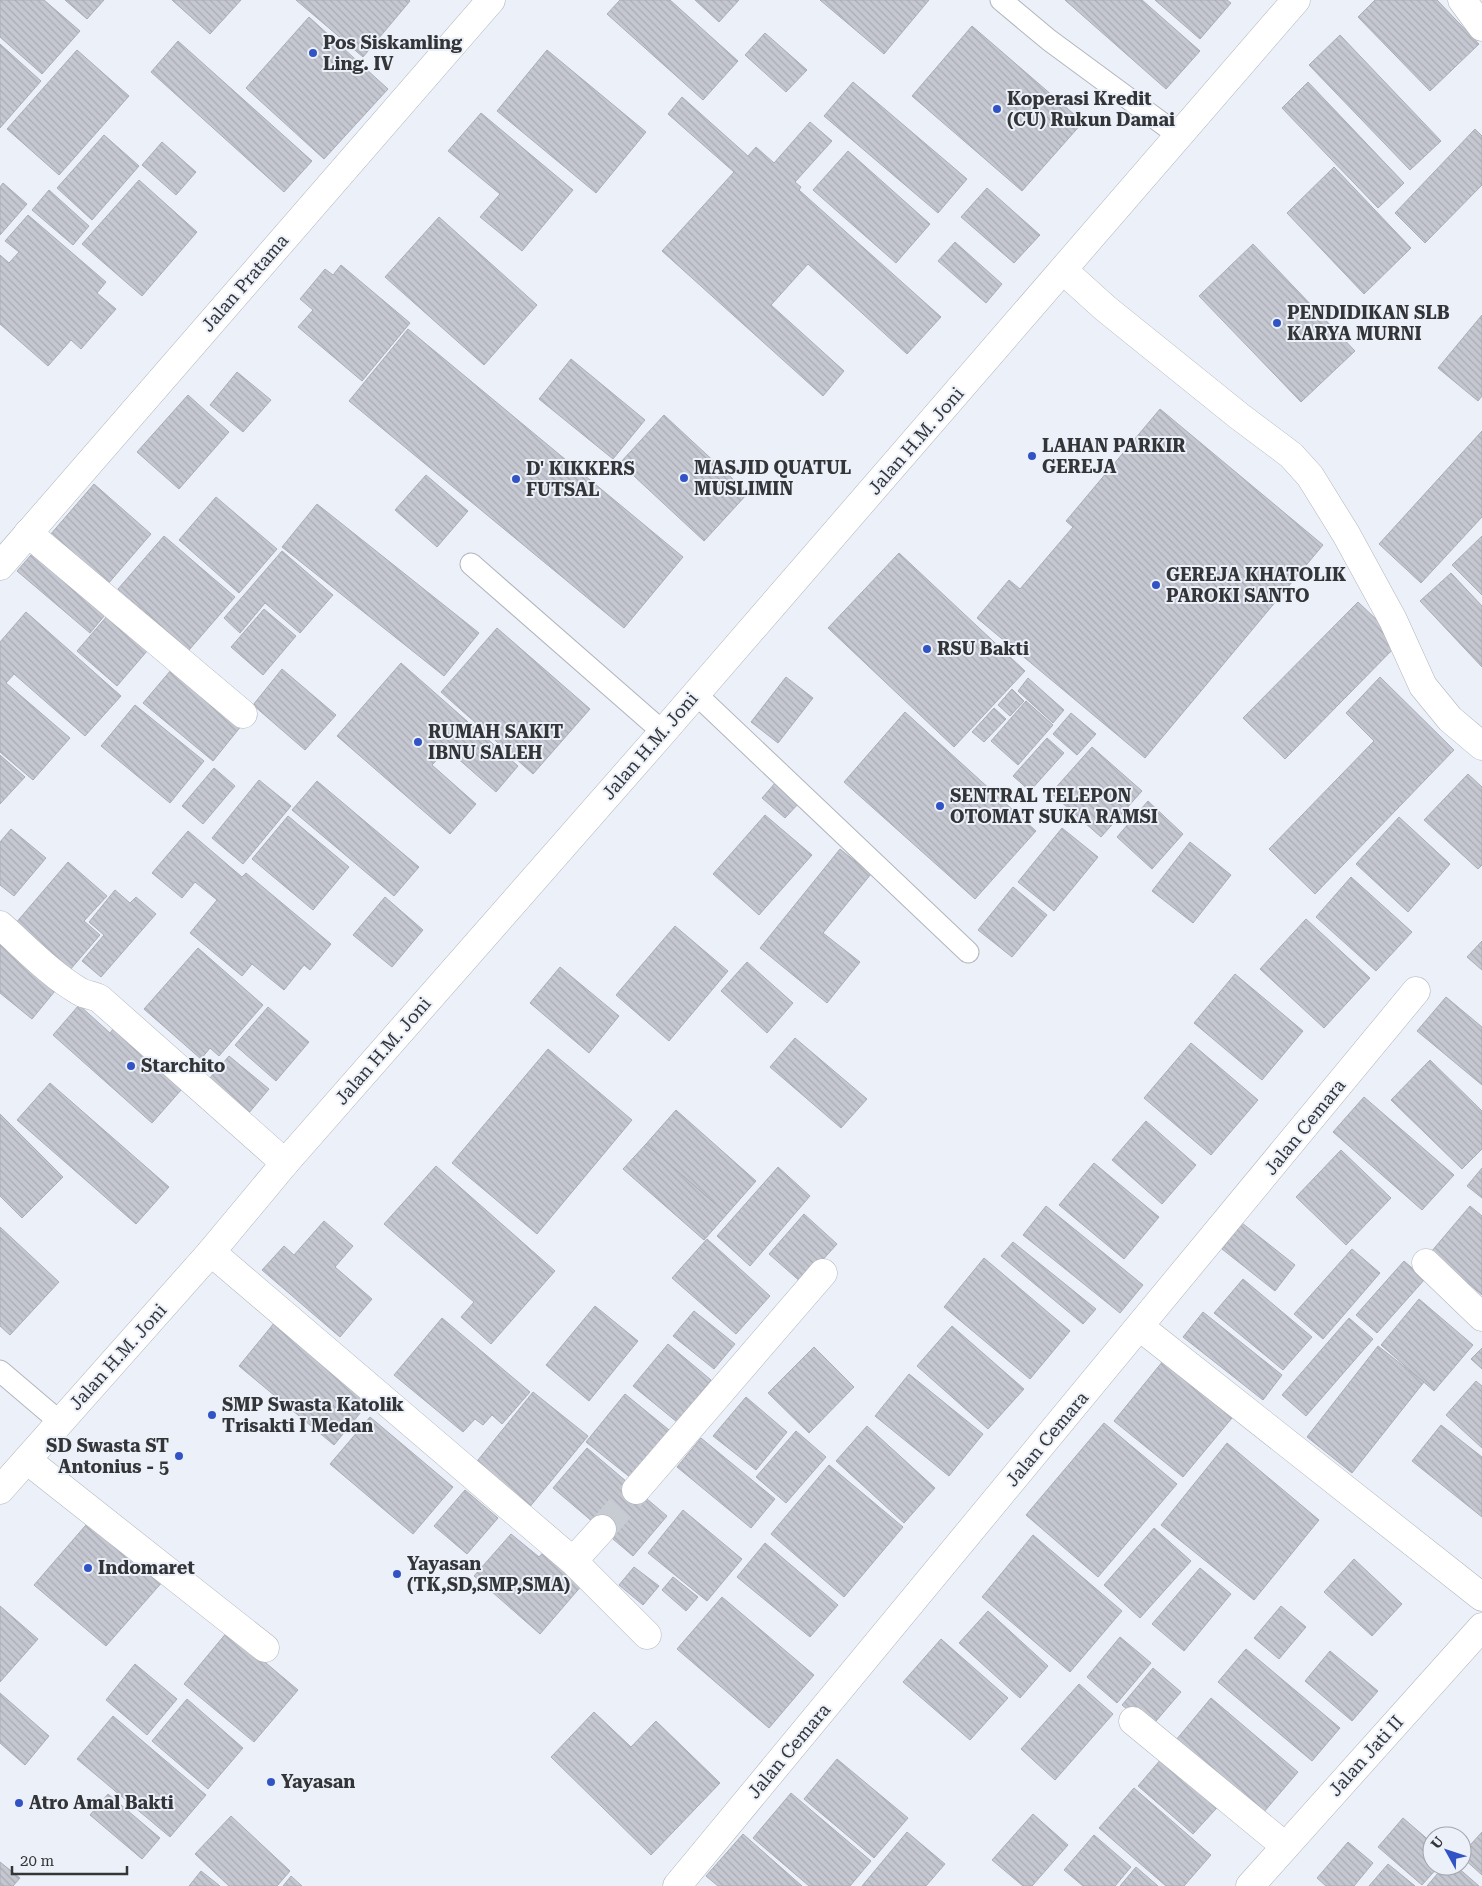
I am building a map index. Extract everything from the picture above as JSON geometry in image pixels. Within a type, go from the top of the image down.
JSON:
[{"type":"street","name":"Jalan Pratama","points":[[0,566],[491,0]]},
{"type":"street","name":"Jalan H.M. Joni","points":[[0,1490],[211,1252],[285,1163],[663,732],[1296,0]]},
{"type":"street","points":[[1462,0],[1482,27]]},
{"type":"street","points":[[1063,270],[1120,320],[1239,416],[1291,455],[1310,476],[1346,534],[1393,620],[1423,686],[1450,720],[1482,746]]},
{"type":"street","points":[[28,534],[243,714]]},
{"type":"street","points":[[0,925],[69,984],[84,994],[92,994],[100,999],[285,1163]]},
{"type":"street","name":"Jalan Cemara","points":[[677,1886],[1416,992]]},
{"type":"street","points":[[211,1252],[574,1561],[647,1635]]},
{"type":"street","points":[[1426,1263],[1482,1317]]},
{"type":"street","points":[[636,1490],[823,1273]]},
{"type":"street","points":[[1140,1326],[1482,1596]]},
{"type":"street","points":[[27,1460],[265,1648]]},
{"type":"street","points":[[574,1561],[602,1529]]},
{"type":"street","name":"Jalan Jati II","points":[[1250,1886],[1482,1627]]},
{"type":"street","points":[[1132,1721],[1285,1846]]},
{"type":"lane","points":[[1001,0],[1049,40],[1178,135]]},
{"type":"lane","points":[[470,564],[663,732]]},
{"type":"lane","points":[[696,694],[968,952]]},
{"type":"lane","points":[[0,1371],[60,1422]]},
{"type":"building","points":[[0,0],[44,0],[80,31],[42,74],[0,37]]},
{"type":"building","points":[[65,0],[104,0],[87,19]]},
{"type":"building","points":[[172,0],[241,0],[210,34]]},
{"type":"building","points":[[296,0],[409,0],[410,1],[363,57]]},
{"type":"building","points":[[620,0],[670,0],[738,61],[703,100],[607,14]]},
{"type":"building","points":[[695,0],[739,0],[719,22]]},
{"type":"building","points":[[820,0],[929,0],[884,54]]},
{"type":"building","points":[[1065,0],[1142,0],[1200,51],[1166,89]]},
{"type":"building","points":[[1155,0],[1227,0],[1231,3],[1200,39]]},
{"type":"building","points":[[1375,0],[1437,0],[1479,44],[1430,91],[1358,17]]},
{"type":"building","name":"Pos Siskamling Ling. IV","points":[[309,17],[388,89],[324,159],[246,88]]},
{"type":"building","name":"Koperasi Kredit (CU) Rukun Damai","points":[[972,26],[1083,122],[1022,191],[912,96]]},
{"type":"building","points":[[765,33],[807,70],[786,92],[745,55]]},
{"type":"building","points":[[1340,35],[1441,141],[1410,170],[1309,65]]},
{"type":"building","points":[[178,41],[312,161],[284,192],[151,72]]},
{"type":"building","points":[[0,44],[41,81],[0,128]]},
{"type":"building","points":[[77,50],[129,96],[59,175],[7,129]]},
{"type":"building","points":[[547,50],[646,132],[596,193],[497,111]]},
{"type":"building","points":[[853,82],[967,179],[938,213],[824,116]]},
{"type":"building","points":[[1308,82],[1404,183],[1378,208],[1282,108]]},
{"type":"building","points":[[682,97],[748,156],[756,147],[774,163],[810,122],[832,141],[795,182],[801,187],[799,190],[941,317],[907,354],[808,264],[771,305],[844,371],[823,396],[662,251],[734,172],[668,114]]},
{"type":"building","points":[[481,113],[573,190],[522,251],[480,217],[500,194],[448,151]]},
{"type":"building","points":[[1475,129],[1482,136],[1482,185],[1425,243],[1395,213]]},
{"type":"building","points":[[104,135],[139,166],[92,220],[57,188]]},
{"type":"building","points":[[162,142],[196,172],[176,195],[142,165]]},
{"type":"building","points":[[848,151],[930,224],[896,263],[813,190]]},
{"type":"building","points":[[1334,167],[1411,248],[1364,294],[1287,213]]},
{"type":"building","points":[[139,180],[197,232],[142,296],[82,244]]},
{"type":"building","points":[[3,183],[27,204],[0,235],[0,187]]},
{"type":"building","points":[[987,188],[1040,235],[1014,263],[961,217]]},
{"type":"building","points":[[49,190],[89,226],[73,245],[32,210]]},
{"type":"building","points":[[28,215],[106,282],[97,293],[116,309],[81,349],[71,340],[48,366],[0,324],[0,255],[9,263],[19,252],[5,241]]},
{"type":"building","points":[[439,217],[537,305],[484,365],[385,277]]},
{"type":"building","points":[[955,242],[1002,284],[986,303],[938,261]]},
{"type":"building","name":"PENDIDIKAN SLB KARYA MURNI","points":[[1253,244],[1355,351],[1301,402],[1199,296]]},
{"type":"building","points":[[341,265],[410,323],[362,381],[298,327],[313,310],[300,299],[325,269],[333,275]]},
{"type":"building","points":[[1482,315],[1482,396],[1478,401],[1438,368]]},
{"type":"building","name":"D' KIKKERS FUTSAL","points":[[408,329],[683,557],[624,628],[349,401]]},
{"type":"building","points":[[571,359],[645,420],[613,459],[539,399]]},
{"type":"building","points":[[237,372],[271,400],[243,432],[210,405]]},
{"type":"building","points":[[188,395],[229,432],[179,489],[137,452]]},
{"type":"building","name":"GEREJA KHATOLIK PAROKI SANTO","points":[[1160,409],[1323,545],[1145,758],[977,618],[1009,580],[1020,589],[1073,527],[1066,521]]},
{"type":"building","name":"MASJID QUATUL MUSLIMIN","points":[[664,415],[748,493],[704,541],[620,463]]},
{"type":"building","points":[[1482,431],[1482,517],[1421,583],[1379,544]]},
{"type":"building","points":[[426,475],[468,511],[437,547],[395,510]]},
{"type":"building","points":[[94,484],[151,534],[107,585],[50,535]]},
{"type":"building","points":[[216,497],[277,549],[239,593],[179,540]]},
{"type":"building","points":[[317,504],[479,633],[444,676],[282,547]]},
{"type":"building","points":[[164,536],[235,597],[189,650],[118,589]]},
{"type":"building","points":[[1482,536],[1482,595],[1452,565]]},
{"type":"building","points":[[38,547],[110,609],[90,633],[17,571]]},
{"type":"building","points":[[282,551],[333,595],[300,633],[265,603],[240,633],[224,618]]},
{"type":"building","name":"RSU Bakti","points":[[899,553],[1025,671],[954,747],[828,628]]},
{"type":"building","points":[[1451,573],[1482,606],[1482,667],[1420,601]]},
{"type":"building","points":[[1358,602],[1400,642],[1285,759],[1243,718]]},
{"type":"building","points":[[114,608],[154,643],[117,686],[77,651]]},
{"type":"building","points":[[264,609],[296,636],[263,675],[231,647]]},
{"type":"building","points":[[26,612],[121,696],[85,736],[14,674],[6,683],[70,738],[33,780],[0,752],[0,642]]},
{"type":"building","points":[[497,628],[590,709],[533,774],[441,692]]},
{"type":"building","points":[[177,663],[246,720],[213,761],[143,703]]},
{"type":"building","name":"RUMAH SAKIT IBNU SALEH","points":[[401,663],[518,766],[496,792],[447,749],[432,765],[476,804],[450,834],[337,736]]},
{"type":"building","points":[[282,669],[336,715],[305,750],[253,705]]},
{"type":"building","points":[[786,677],[813,698],[778,743],[751,722]]},
{"type":"building","points":[[1380,677],[1454,750],[1315,894],[1269,849],[1374,741],[1346,713]]},
{"type":"building","points":[[1028,678],[1064,710],[1053,723],[1018,691]]},
{"type":"building","points":[[1012,689],[1024,701],[1010,716],[998,705]]},
{"type":"building","points":[[1026,701],[1053,725],[1018,765],[991,741]]},
{"type":"building","points":[[135,705],[204,761],[170,803],[101,746]]},
{"type":"building","points":[[994,708],[1006,719],[984,742],[972,732]]},
{"type":"building","name":"SENTRAL TELEPON OTOMAT SUKA RAMSI","points":[[905,712],[1036,831],[975,899],[844,782]]},
{"type":"building","points":[[1071,713],[1096,734],[1077,755],[1053,734]]},
{"type":"building","points":[[1047,738],[1064,753],[1030,791],[1013,776]]},
{"type":"building","points":[[1092,747],[1142,791],[1101,837],[1051,793]]},
{"type":"building","points":[[0,755],[25,777],[0,804]]},
{"type":"building","points":[[214,768],[235,786],[203,824],[182,806]]},
{"type":"building","points":[[1468,774],[1482,787],[1482,865],[1478,869],[1424,820]]},
{"type":"building","points":[[259,780],[291,806],[243,864],[212,838]]},
{"type":"building","points":[[317,781],[419,867],[394,896],[292,810]]},
{"type":"building","points":[[776,782],[799,803],[785,818],[762,798]]},
{"type":"building","points":[[1148,801],[1183,834],[1152,869],[1117,837]]},
{"type":"building","points":[[765,815],[812,855],[759,915],[713,874]]},
{"type":"building","points":[[288,816],[349,867],[313,910],[252,859]]},
{"type":"building","points":[[1399,817],[1450,864],[1408,912],[1356,864]]},
{"type":"building","points":[[1062,828],[1098,857],[1054,911],[1018,882]]},
{"type":"building","points":[[11,829],[46,858],[14,896],[0,885],[0,842]]},
{"type":"building","points":[[188,831],[242,877],[246,873],[331,944],[310,970],[304,965],[284,990],[252,964],[242,976],[190,933],[217,900],[195,882],[182,898],[152,873]]},
{"type":"building","points":[[1190,842],[1231,875],[1193,923],[1152,891]]},
{"type":"building","points":[[840,849],[871,874],[823,933],[860,962],[827,1003],[760,948]]},
{"type":"building","points":[[68,862],[107,896],[84,921],[100,935],[69,971],[15,924]]},
{"type":"building","points":[[1351,877],[1412,932],[1376,971],[1316,917]]},
{"type":"building","points":[[1013,887],[1047,915],[1012,957],[978,930]]},
{"type":"building","points":[[115,890],[130,903],[136,897],[156,914],[101,977],[82,961],[104,935],[89,922]]},
{"type":"building","points":[[385,897],[423,930],[392,967],[353,935]]},
{"type":"building","points":[[1306,919],[1370,978],[1324,1028],[1260,969]]},
{"type":"building","points":[[675,926],[728,971],[669,1041],[616,995]]},
{"type":"building","points":[[0,927],[64,980],[32,1019],[0,993]]},
{"type":"building","points":[[1482,941],[1482,970],[1467,957]]},
{"type":"building","points":[[198,948],[263,1005],[219,1056],[210,1048],[201,1059],[144,1009]]},
{"type":"building","points":[[747,962],[793,1003],[767,1033],[721,991]]},
{"type":"building","points":[[560,967],[619,1016],[589,1053],[530,1003]]},
{"type":"building","points":[[1235,974],[1303,1031],[1262,1080],[1194,1023]]},
{"type":"building","points":[[1446,997],[1482,1027],[1482,1085],[1417,1031]]},
{"type":"building","points":[[79,1005],[110,1033],[120,1020],[189,1081],[152,1123],[53,1035]]},
{"type":"building","points":[[268,1007],[309,1042],[276,1081],[235,1045]]},
{"type":"building","points":[[795,1038],[867,1099],[841,1128],[770,1067]]},
{"type":"building","points":[[1191,1043],[1258,1100],[1211,1155],[1144,1098]]},
{"type":"building","points":[[548,1049],[632,1120],[537,1234],[452,1163]]},
{"type":"building","points":[[229,1056],[269,1089],[243,1120],[203,1086]]},
{"type":"building","points":[[1430,1060],[1482,1111],[1482,1149],[1462,1169],[1391,1100]]},
{"type":"building","points":[[50,1083],[169,1187],[136,1224],[17,1120]]},
{"type":"building","points":[[1364,1097],[1454,1175],[1422,1210],[1333,1132]]},
{"type":"building","points":[[676,1110],[756,1181],[727,1214],[646,1144]]},
{"type":"building","points":[[0,1114],[63,1177],[22,1218],[0,1196]]},
{"type":"building","points":[[1146,1121],[1196,1165],[1162,1204],[1112,1160]]},
{"type":"building","points":[[646,1144],[727,1214],[704,1240],[623,1169]]},
{"type":"building","points":[[1341,1150],[1391,1198],[1346,1245],[1296,1197]]},
{"type":"building","points":[[1094,1163],[1159,1217],[1124,1259],[1059,1205]]},
{"type":"building","points":[[436,1166],[555,1271],[491,1344],[461,1317],[474,1302],[384,1224]]},
{"type":"building","points":[[778,1167],[810,1196],[750,1266],[717,1236]]},
{"type":"building","points":[[1482,1168],[1482,1198],[1467,1186]]},
{"type":"building","points":[[1046,1206],[1143,1285],[1120,1313],[1023,1235]]},
{"type":"building","points":[[1470,1206],[1482,1216],[1482,1295],[1431,1252]]},
{"type":"building","points":[[804,1214],[837,1244],[802,1283],[769,1254]]},
{"type":"building","points":[[324,1221],[353,1246],[335,1267],[372,1299],[340,1337],[262,1270],[284,1246],[294,1255]]},
{"type":"building","points":[[1242,1223],[1295,1265],[1275,1291],[1222,1249]]},
{"type":"building","points":[[0,1227],[59,1282],[10,1335],[0,1326]]},
{"type":"building","points":[[707,1239],[770,1296],[736,1334],[672,1278]]},
{"type":"building","points":[[1013,1242],[1096,1309],[1083,1324],[1001,1256]]},
{"type":"building","points":[[1352,1249],[1380,1273],[1323,1339],[1294,1314]]},
{"type":"building","points":[[984,1258],[1070,1331],[1030,1379],[944,1307]]},
{"type":"building","points":[[1404,1261],[1425,1279],[1377,1333],[1356,1315]]},
{"type":"building","points":[[1243,1279],[1312,1337],[1283,1370],[1214,1313]]},
{"type":"building","points":[[1419,1299],[1473,1345],[1434,1391],[1381,1345]]},
{"type":"building","points":[[595,1306],[638,1341],[589,1401],[546,1365]]},
{"type":"building","points":[[694,1311],[735,1344],[714,1369],[673,1336]]},
{"type":"building","points":[[1203,1312],[1282,1375],[1263,1400],[1183,1337]]},
{"type":"building","points":[[279,1317],[374,1396],[334,1445],[239,1366]]},
{"type":"building","points":[[442,1318],[530,1392],[502,1424],[492,1415],[483,1425],[475,1419],[463,1432],[394,1375]]},
{"type":"building","points":[[1349,1318],[1373,1339],[1306,1416],[1282,1395]]},
{"type":"building","points":[[952,1326],[1024,1389],[988,1429],[917,1366]]},
{"type":"building","points":[[668,1344],[711,1380],[677,1422],[633,1386]]},
{"type":"building","points":[[1378,1346],[1424,1382],[1352,1473],[1307,1437]]},
{"type":"building","points":[[814,1347],[854,1387],[809,1433],[768,1393]]},
{"type":"building","points":[[1482,1348],[1482,1369],[1471,1359]]},
{"type":"building","points":[[1163,1361],[1232,1418],[1183,1477],[1114,1421]]},
{"type":"building","points":[[909,1374],[983,1434],[949,1476],[875,1416]]},
{"type":"building","points":[[1476,1381],[1482,1386],[1482,1448],[1446,1415]]},
{"type":"building","points":[[533,1392],[588,1436],[528,1509],[474,1465]]},
{"type":"building","points":[[625,1394],[674,1434],[636,1482],[586,1442]]},
{"type":"building","points":[[746,1397],[787,1432],[756,1470],[713,1436]]},
{"type":"building","points":[[370,1417],[453,1487],[413,1534],[330,1464]]},
{"type":"building","points":[[1104,1423],[1177,1484],[1098,1577],[1026,1515]]},
{"type":"building","points":[[1441,1425],[1482,1457],[1482,1517],[1412,1461]]},
{"type":"building","points":[[867,1426],[935,1488],[904,1523],[836,1461]]},
{"type":"building","points":[[796,1431],[826,1457],[786,1503],[756,1477]]},
{"type":"building","points":[[701,1438],[775,1499],[751,1528],[677,1467]]},
{"type":"building","points":[[1227,1443],[1319,1520],[1254,1600],[1161,1525]]},
{"type":"building","points":[[587,1448],[667,1516],[633,1556],[553,1488]]},
{"type":"building","points":[[829,1465],[903,1527],[844,1597],[771,1534]]},
{"type":"building","points":[[465,1490],[498,1518],[467,1554],[434,1526]]},
{"type":"building","points":[[683,1510],[742,1559],[707,1601],[648,1553]]},
{"type":"building","points":[[92,1518],[164,1580],[106,1646],[34,1585]]},
{"type":"building","points":[[1154,1528],[1191,1561],[1140,1618],[1104,1585]]},
{"type":"building","points":[[511,1534],[539,1557],[551,1544],[589,1577],[540,1634],[474,1576]]},
{"type":"building","points":[[1033,1535],[1122,1611],[1070,1672],[982,1597]]},
{"type":"building","points":[[765,1543],[838,1605],[810,1637],[737,1577]]},
{"type":"building","points":[[1354,1559],[1402,1604],[1372,1636],[1324,1592]]},
{"type":"building","points":[[634,1567],[659,1586],[643,1605],[619,1585]]},
{"type":"building","points":[[1200,1568],[1231,1594],[1184,1651],[1152,1624]]},
{"type":"building","points":[[673,1577],[698,1597],[686,1611],[662,1590]]},
{"type":"building","points":[[722,1597],[814,1675],[769,1728],[677,1649]]},
{"type":"building","points":[[0,1606],[38,1639],[0,1682]]},
{"type":"building","points":[[1281,1606],[1306,1627],[1279,1659],[1254,1638]]},
{"type":"building","points":[[988,1611],[1048,1666],[1020,1698],[959,1643]]},
{"type":"building","points":[[228,1631],[298,1690],[254,1742],[184,1684]]},
{"type":"building","points":[[1120,1637],[1151,1663],[1117,1703],[1087,1677]]},
{"type":"building","points":[[941,1639],[1008,1698],[970,1740],[903,1682]]},
{"type":"building","points":[[1246,1649],[1340,1728],[1312,1761],[1218,1682]]},
{"type":"building","points":[[1330,1651],[1378,1691],[1352,1721],[1305,1681]]},
{"type":"building","points":[[135,1664],[177,1699],[147,1735],[106,1700]]},
{"type":"building","points":[[1153,1668],[1181,1692],[1150,1728],[1122,1705]]},
{"type":"building","points":[[1079,1684],[1113,1714],[1055,1780],[1021,1749]]},
{"type":"building","points":[[0,1693],[49,1736],[25,1765],[0,1743]]},
{"type":"building","points":[[1211,1698],[1298,1772],[1263,1813],[1176,1740]]},
{"type":"building","points":[[187,1699],[243,1748],[208,1789],[152,1741]]},
{"type":"building","points":[[594,1712],[631,1747],[656,1721],[720,1783],[651,1855],[551,1757]]},
{"type":"building","points":[[113,1716],[206,1795],[170,1837],[77,1759]]},
{"type":"building","points":[[1168,1751],[1224,1800],[1193,1834],[1138,1786]]},
{"type":"building","points":[[837,1759],[908,1818],[874,1858],[804,1799]]},
{"type":"building","points":[[1134,1788],[1211,1855],[1184,1886],[1166,1886],[1099,1828]]},
{"type":"building","points":[[791,1793],[871,1861],[850,1886],[809,1886],[753,1838]]},
{"type":"building","points":[[108,1794],[160,1838],[142,1859],[90,1815]]},
{"type":"building","points":[[1033,1814],[1068,1845],[1032,1886],[1023,1886],[992,1860]]},
{"type":"building","points":[[231,1816],[290,1871],[277,1886],[229,1886],[195,1854]]},
{"type":"building","points":[[1403,1818],[1422,1834],[1422,1876],[1430,1876],[1422,1885],[1378,1847]]},
{"type":"building","points":[[907,1832],[945,1864],[926,1886],[862,1886]]},
{"type":"building","points":[[1482,1832],[1482,1875],[1472,1866],[1472,1843]]},
{"type":"building","points":[[743,1834],[802,1886],[718,1886],[706,1876]]},
{"type":"building","points":[[1094,1835],[1131,1867],[1115,1886],[1083,1886],[1064,1870]]},
{"type":"building","points":[[1348,1842],[1373,1863],[1354,1886],[1326,1886],[1317,1878]]},
{"type":"building","points":[[0,1862],[20,1878],[13,1886],[0,1886]]},
{"type":"building","points":[[1388,1864],[1415,1886],[1369,1886]]},
{"type":"building","points":[[1136,1867],[1158,1886],[1120,1886]]},
{"type":"building","points":[[201,1871],[220,1886],[189,1886]]},
{"type":"building","points":[[291,1876],[302,1886],[283,1886]]},
{"type":"building","points":[[1436,1876],[1468,1876],[1479,1886],[1427,1886]]},
{"type":"tunnel","points":[[602,1529],[636,1490]]},
{"type":"place","name":"Pos Siskamling Ling. IV","points":[[313,53]]},
{"type":"place","name":"Koperasi Kredit (CU) Rukun Damai","points":[[997,109]]},
{"type":"place","name":"PENDIDIKAN SLB KARYA MURNI","points":[[1277,323]]},
{"type":"place","name":"LAHAN PARKIR GEREJA","points":[[1032,456]]},
{"type":"place","name":"MASJID QUATUL MUSLIMIN","points":[[684,478]]},
{"type":"place","name":"D' KIKKERS FUTSAL","points":[[516,479]]},
{"type":"place","name":"GEREJA KHATOLIK PAROKI SANTO","points":[[1156,585]]},
{"type":"place","name":"RSU Bakti","points":[[927,649]]},
{"type":"place","name":"RUMAH SAKIT IBNU SALEH","points":[[418,742]]},
{"type":"place","name":"SENTRAL TELEPON OTOMAT SUKA RAMSI","points":[[940,806]]},
{"type":"place","name":"Starchito","points":[[131,1066]]},
{"type":"place","name":"SMP Swasta Katolik Trisakti I Medan","points":[[212,1415]]},
{"type":"place","name":"SD Swasta ST Antonius - 5","points":[[179,1456]]},
{"type":"place","name":"Indomaret","points":[[88,1568]]},
{"type":"place","name":"Yayasan (TK,SD,SMP,SMA)","points":[[397,1574]]},
{"type":"place","name":"Yayasan","points":[[271,1782]]},
{"type":"place","name":"Atro Amal Bakti","points":[[19,1803]]}]
